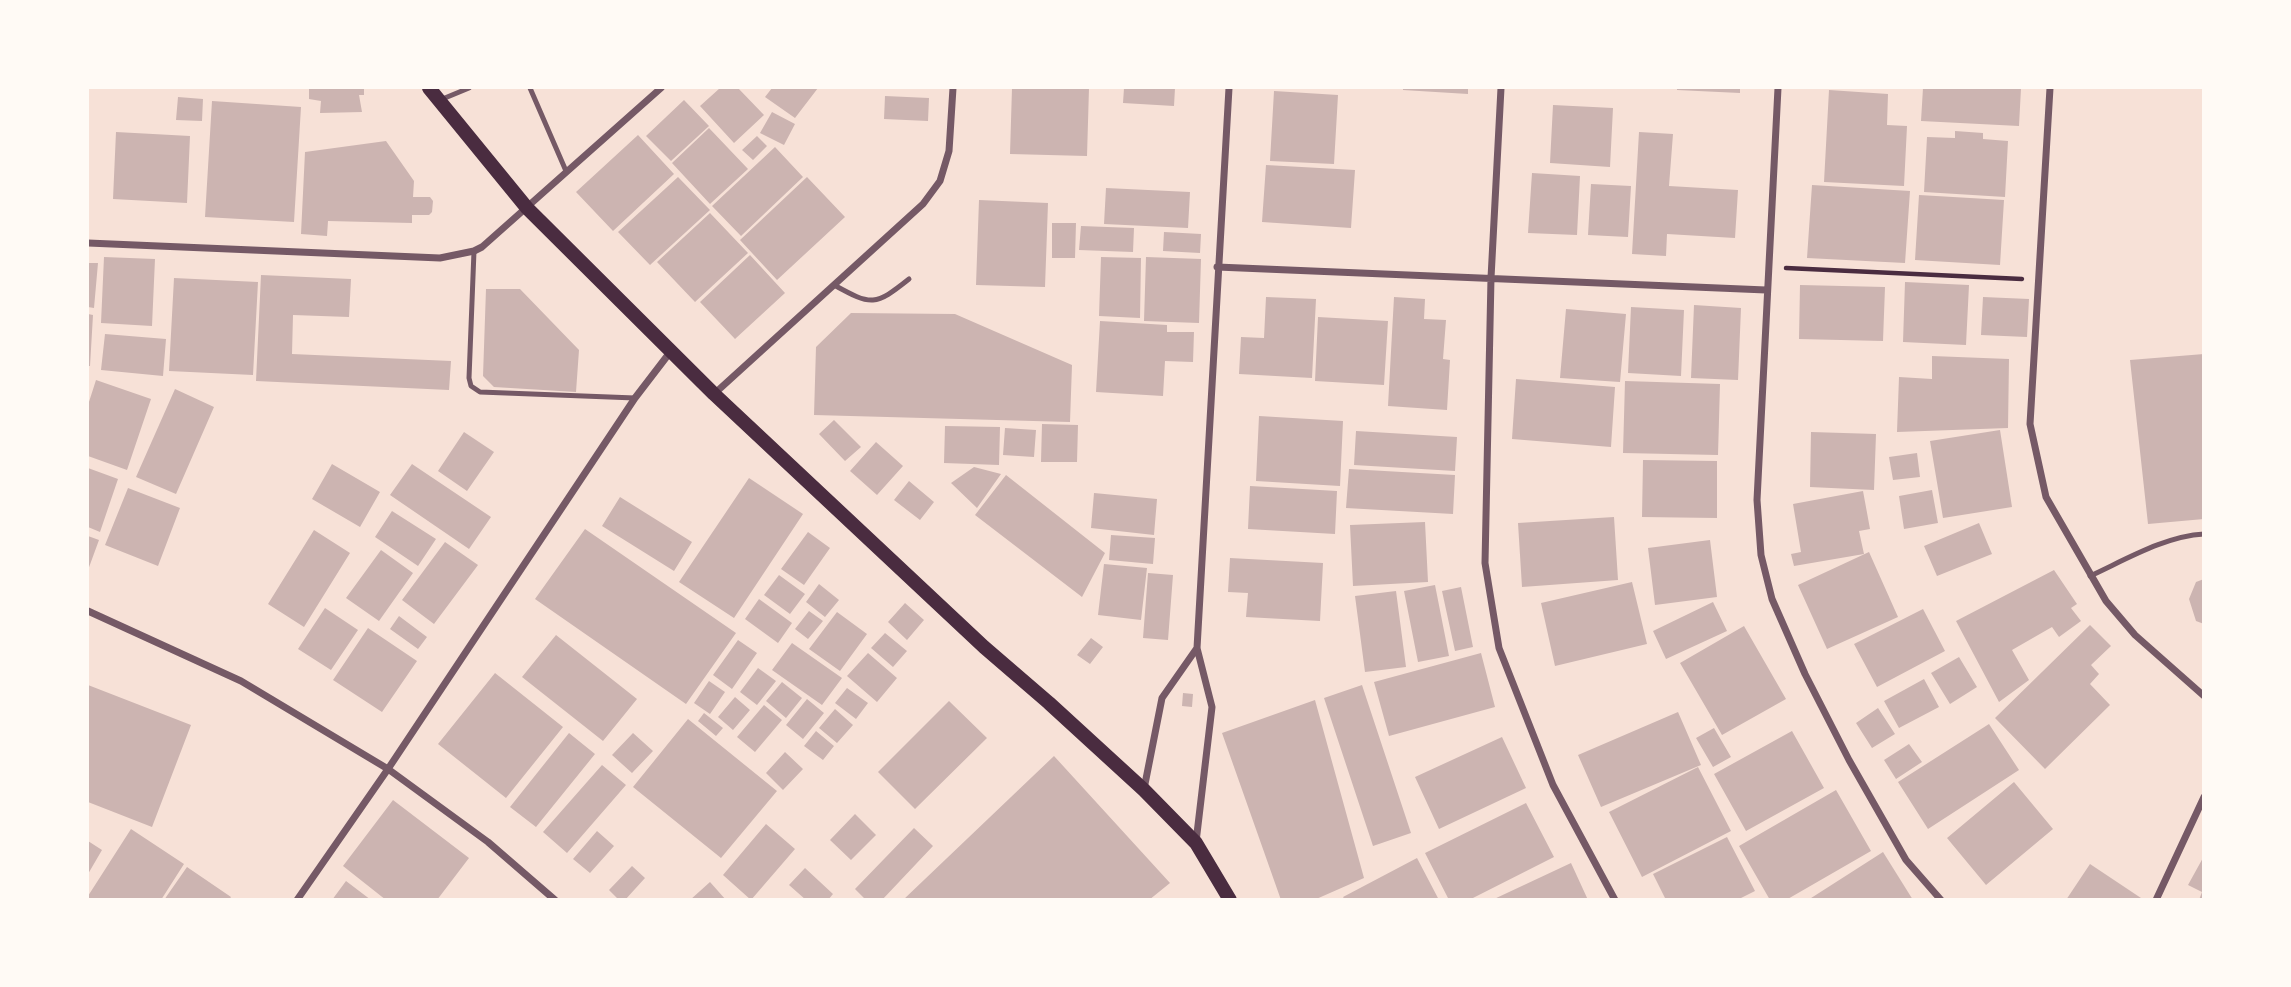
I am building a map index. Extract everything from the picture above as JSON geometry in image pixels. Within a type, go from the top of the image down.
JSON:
[{"type":"main road","points":[[429,88],[527,208],[714,394],[984,647],[1049,702],[1144,790],[1196,843],[1230,900]]},
{"type":"street","points":[[88,243],[440,258],[474,251],[527,208],[661,88]]},
{"type":"street","points":[[714,394],[923,204],[940,181],[949,150],[953,88]]},
{"type":"street","points":[[1196,843],[1212,707],[1197,649],[1229,88]]},
{"type":"street","points":[[1501,88],[1491,278],[1485,563],[1499,648],[1553,785],[1615,900]]},
{"type":"street","points":[[1778,88],[1757,500],[1761,555],[1772,599],[1805,674],[1849,760],[1906,860],[1941,900]]},
{"type":"street","points":[[2050,88],[2030,424],[2046,497],[2106,600],[2135,635],[2203,696]]},
{"type":"street","points":[[1217,267],[1766,290]]},
{"type":"street","points":[[297,900],[388,769],[635,398],[671,351]]},
{"type":"street","points":[[88,611],[242,681],[388,769],[488,842],[555,900]]},
{"type":"street","points":[[1144,790],[1162,698],[1197,649]]},
{"type":"street","points":[[2156,900],[2203,797]]},
{"type":"lane","points":[[439,100],[469,88]]},
{"type":"lane","points":[[530,88],[566,171]]},
{"type":"lane","points":[[474,251],[469,378],[471,386],[480,392],[635,398]]},
{"type":"lane","points":[[834,285],[859,299],[875,301],[885,298],[909,279]]},
{"type":"lane","points":[[2090,576],[2146,550],[2192,534],[2203,534]]},
{"type":"path","points":[[1768,267],[2039,280]]},
{"type":"building","points":[[309,88],[364,88],[364,95],[359,95],[362,112],[320,113],[321,101],[309,99]]},
{"type":"building","points":[[720,88],[738,88],[764,115],[734,143],[700,106]]},
{"type":"building","points":[[772,88],[818,88],[795,118],[765,97]]},
{"type":"building","points":[[1012,88],[1089,88],[1087,156],[1010,154]]},
{"type":"building","points":[[1124,88],[1175,88],[1174,106],[1123,103]]},
{"type":"building","points":[[1468,88],[1468,94],[1403,90]]},
{"type":"building","points":[[1740,88],[1740,93],[1677,90]]},
{"type":"building","points":[[1923,88],[2021,88],[2019,126],[1921,121]]},
{"type":"building","points":[[1829,90],[1888,94],[1887,125],[1907,126],[1904,186],[1824,182]]},
{"type":"building","points":[[1274,91],[1338,95],[1334,164],[1270,161]]},
{"type":"building","points":[[885,96],[929,98],[928,121],[884,119]]},
{"type":"building","points":[[178,97],[203,99],[202,121],[176,120]]},
{"type":"building","points":[[684,100],[709,126],[671,161],[646,136]]},
{"type":"building","points":[[212,101],[301,107],[294,222],[205,217]]},
{"type":"building","points":[[1553,105],[1613,108],[1610,167],[1550,163]]},
{"type":"building","points":[[772,112],[795,124],[784,145],[760,133]]},
{"type":"building","points":[[709,128],[748,169],[710,204],[672,163]]},
{"type":"building","points":[[1955,131],[1983,133],[1983,139],[2008,141],[2005,197],[1924,192],[1927,137],[1955,138]]},
{"type":"building","points":[[116,132],[190,136],[187,203],[113,199]]},
{"type":"building","points":[[1639,132],[1673,134],[1669,186],[1738,190],[1735,238],[1667,234],[1666,256],[1632,254]]},
{"type":"building","points":[[638,135],[674,174],[613,231],[576,192]]},
{"type":"building","points":[[757,136],[767,146],[753,160],[742,150]]},
{"type":"building","points":[[386,141],[414,181],[413,197],[430,197],[433,201],[432,212],[429,215],[412,215],[412,223],[328,221],[327,236],[301,234],[305,152]]},
{"type":"building","points":[[775,147],[803,177],[741,236],[712,206]]},
{"type":"building","points":[[1266,165],[1355,170],[1351,228],[1262,222]]},
{"type":"building","points":[[1532,173],[1580,176],[1577,235],[1528,233]]},
{"type":"building","points":[[678,177],[710,210],[650,265],[618,232]]},
{"type":"building","points":[[807,177],[845,217],[777,280],[740,240]]},
{"type":"building","points":[[1591,184],[1631,186],[1628,237],[1588,235]]},
{"type":"building","points":[[1812,185],[1910,191],[1905,263],[1807,258]]},
{"type":"building","points":[[1106,188],[1190,192],[1188,228],[1104,224]]},
{"type":"building","points":[[1919,195],[2004,200],[2000,265],[1915,260]]},
{"type":"building","points":[[979,200],[1048,203],[1045,287],[976,285]]},
{"type":"building","points":[[710,213],[748,253],[695,302],[657,262]]},
{"type":"building","points":[[1052,223],[1076,223],[1075,258],[1052,258]]},
{"type":"building","points":[[1081,226],[1134,228],[1133,252],[1079,250]]},
{"type":"building","points":[[1164,232],[1201,234],[1200,253],[1163,251]]},
{"type":"building","points":[[750,255],[785,293],[735,339],[700,302]]},
{"type":"building","points":[[104,257],[155,259],[152,326],[101,323]]},
{"type":"building","points":[[1101,257],[1141,258],[1140,318],[1099,316]]},
{"type":"building","points":[[1146,257],[1201,259],[1199,323],[1144,321]]},
{"type":"building","points":[[88,263],[98,263],[94,308],[88,307]]},
{"type":"building","points":[[261,275],[351,279],[349,317],[293,315],[292,354],[451,361],[449,390],[256,381]]},
{"type":"building","points":[[174,278],[258,282],[253,375],[169,371]]},
{"type":"building","points":[[1905,282],[1969,285],[1966,345],[1903,342]]},
{"type":"building","points":[[1800,285],[1885,287],[1883,341],[1799,339]]},
{"type":"building","points":[[486,289],[520,289],[579,350],[576,392],[494,387],[483,376]]},
{"type":"building","points":[[1266,297],[1316,299],[1312,378],[1239,374],[1241,337],[1264,338]]},
{"type":"building","points":[[1394,297],[1425,299],[1424,319],[1446,320],[1443,359],[1450,360],[1447,410],[1388,406]]},
{"type":"building","points":[[1983,297],[2029,299],[2027,337],[1981,335]]},
{"type":"building","points":[[1694,305],[1741,308],[1738,380],[1691,378]]},
{"type":"building","points":[[1631,307],[1684,310],[1681,376],[1628,373]]},
{"type":"building","points":[[1566,309],[1626,314],[1620,382],[1560,378]]},
{"type":"building","points":[[851,313],[955,314],[1072,365],[1070,422],[814,415],[816,347]]},
{"type":"building","points":[[88,314],[93,315],[90,366],[88,366]]},
{"type":"building","points":[[1318,317],[1388,321],[1384,385],[1315,381]]},
{"type":"building","points":[[1100,321],[1167,325],[1167,332],[1194,332],[1193,362],[1165,361],[1163,396],[1096,392]]},
{"type":"building","points":[[105,334],[166,339],[163,376],[101,370]]},
{"type":"building","points":[[2204,354],[2204,519],[2148,524],[2130,360]]},
{"type":"building","points":[[1932,356],[2009,359],[2008,428],[1897,432],[1899,377],[1932,379]]},
{"type":"building","points":[[1516,379],[1615,387],[1611,447],[1512,439]]},
{"type":"building","points":[[96,380],[151,399],[127,470],[88,456],[88,405]]},
{"type":"building","points":[[1625,381],[1720,384],[1718,455],[1623,453]]},
{"type":"building","points":[[175,389],[214,407],[176,494],[136,477]]},
{"type":"building","points":[[1259,416],[1343,421],[1340,486],[1256,481]]},
{"type":"building","points":[[834,420],[861,447],[845,461],[819,434]]},
{"type":"building","points":[[1042,424],[1078,425],[1077,462],[1041,462]]},
{"type":"building","points":[[945,426],[1000,427],[999,465],[944,463]]},
{"type":"building","points":[[1005,428],[1036,430],[1034,457],[1003,455]]},
{"type":"building","points":[[2000,430],[2012,507],[1943,518],[1930,441]]},
{"type":"building","points":[[1356,431],[1457,437],[1455,471],[1354,465]]},
{"type":"building","points":[[464,432],[494,452],[467,491],[438,471]]},
{"type":"building","points":[[1811,432],[1876,434],[1874,490],[1810,487]]},
{"type":"building","points":[[876,442],[903,466],[877,495],[850,471]]},
{"type":"building","points":[[1917,453],[1920,477],[1893,480],[1889,457]]},
{"type":"building","points":[[1643,460],[1717,461],[1717,518],[1642,517]]},
{"type":"building","points":[[332,464],[380,492],[360,527],[312,499]]},
{"type":"building","points":[[412,464],[491,517],[469,549],[390,495]]},
{"type":"building","points":[[974,467],[1001,474],[977,508],[951,483]]},
{"type":"building","points":[[88,468],[118,479],[100,532],[88,527]]},
{"type":"building","points":[[1349,469],[1455,475],[1453,514],[1346,508]]},
{"type":"building","points":[[1006,475],[1105,553],[1082,597],[975,515]]},
{"type":"building","points":[[749,478],[803,514],[734,618],[679,582]]},
{"type":"building","points":[[909,481],[934,502],[920,520],[894,500]]},
{"type":"building","points":[[1250,486],[1337,491],[1335,534],[1248,529]]},
{"type":"building","points":[[128,488],[180,508],[158,566],[105,545]]},
{"type":"building","points":[[1932,490],[1938,523],[1904,529],[1899,496]]},
{"type":"building","points":[[1863,491],[1870,529],[1859,531],[1864,554],[1794,566],[1791,554],[1801,552],[1793,504]]},
{"type":"building","points":[[1094,493],[1157,499],[1154,535],[1091,528]]},
{"type":"building","points":[[620,497],[692,542],[674,571],[602,526]]},
{"type":"building","points":[[392,511],[436,539],[418,566],[375,537]]},
{"type":"building","points":[[1614,517],[1618,580],[1522,587],[1518,523]]},
{"type":"building","points":[[1425,522],[1428,582],[1353,586],[1350,525]]},
{"type":"building","points":[[1979,523],[1992,554],[1937,576],[1924,546]]},
{"type":"building","points":[[585,529],[736,633],[686,704],[535,599]]},
{"type":"building","points":[[314,530],[350,553],[304,627],[268,604]]},
{"type":"building","points":[[808,532],[830,548],[804,585],[781,569]]},
{"type":"building","points":[[1111,535],[1155,538],[1153,564],[1109,560]]},
{"type":"building","points":[[88,536],[99,540],[88,570]]},
{"type":"building","points":[[1710,540],[1717,597],[1655,605],[1648,548]]},
{"type":"building","points":[[445,542],[478,565],[434,624],[402,600]]},
{"type":"building","points":[[381,550],[413,573],[379,621],[346,598]]},
{"type":"building","points":[[1869,552],[1898,617],[1827,649],[1798,585]]},
{"type":"building","points":[[1230,558],[1323,563],[1320,621],[1246,617],[1248,593],[1228,592]]},
{"type":"building","points":[[1104,564],[1147,568],[1141,620],[1098,615]]},
{"type":"building","points":[[2054,570],[2077,604],[2071,608],[2081,621],[2059,637],[2052,627],[2012,650],[2029,680],[1999,702],[1956,621]]},
{"type":"building","points":[[1148,573],[1173,575],[1168,640],[1143,638]]},
{"type":"building","points":[[779,575],[805,594],[790,614],[764,595]]},
{"type":"building","points":[[2204,579],[2204,624],[2196,621],[2189,599],[2196,582]]},
{"type":"building","points":[[1632,582],[1647,644],[1555,666],[1541,603]]},
{"type":"building","points":[[819,584],[839,600],[825,617],[806,602]]},
{"type":"building","points":[[1435,585],[1449,656],[1418,662],[1404,591]]},
{"type":"building","points":[[1461,587],[1473,647],[1455,651],[1442,591]]},
{"type":"building","points":[[1396,591],[1406,667],[1365,672],[1355,596]]},
{"type":"building","points":[[759,599],[792,623],[778,643],[745,619]]},
{"type":"building","points":[[1713,602],[1727,631],[1666,659],[1653,631]]},
{"type":"building","points":[[905,603],[924,620],[907,640],[888,622]]},
{"type":"building","points":[[325,608],[358,630],[331,670],[298,649]]},
{"type":"building","points":[[1923,609],[1945,651],[1877,687],[1854,644]]},
{"type":"building","points":[[809,611],[823,621],[808,639],[795,629]]},
{"type":"building","points":[[837,612],[867,634],[840,671],[809,649]]},
{"type":"building","points":[[399,616],[427,637],[418,649],[390,629]]},
{"type":"building","points":[[2090,625],[2111,646],[2091,665],[2099,674],[2090,684],[2110,705],[2045,769],[1995,718]]},
{"type":"building","points":[[1744,626],[1786,699],[1722,735],[1680,663]]},
{"type":"building","points":[[368,628],[417,661],[382,712],[333,680]]},
{"type":"building","points":[[885,633],[907,651],[893,667],[871,648]]},
{"type":"building","points":[[556,635],[637,699],[603,741],[522,677]]},
{"type":"building","points":[[1091,638],[1103,647],[1090,664],[1077,655]]},
{"type":"building","points":[[738,640],[757,653],[732,689],[713,675]]},
{"type":"building","points":[[792,643],[842,678],[822,705],[772,670]]},
{"type":"building","points":[[868,653],[897,678],[877,702],[847,676]]},
{"type":"building","points":[[1481,653],[1495,707],[1389,736],[1374,682]]},
{"type":"building","points":[[1959,657],[1977,687],[1950,704],[1931,673]]},
{"type":"building","points":[[758,668],[776,681],[757,705],[740,692]]},
{"type":"building","points":[[495,673],[563,727],[506,798],[438,744]]},
{"type":"building","points":[[1924,679],[1939,707],[1899,728],[1884,701]]},
{"type":"building","points":[[709,681],[725,692],[710,714],[694,703]]},
{"type":"building","points":[[782,682],[802,698],[786,718],[766,701]]},
{"type":"building","points":[[88,685],[191,725],[152,827],[88,802]]},
{"type":"building","points":[[1362,685],[1411,833],[1373,846],[1324,698]]},
{"type":"building","points":[[847,688],[868,703],[856,719],[835,703]]},
{"type":"building","points":[[1183,693],[1193,694],[1192,707],[1182,706]]},
{"type":"building","points":[[735,697],[750,710],[733,730],[718,717]]},
{"type":"building","points":[[807,699],[824,713],[803,739],[786,725]]},
{"type":"building","points":[[1315,700],[1364,878],[1314,900],[1281,900],[1222,733]]},
{"type":"building","points":[[949,701],[987,738],[915,809],[878,772]]},
{"type":"building","points":[[764,705],[782,720],[755,752],[737,737]]},
{"type":"building","points":[[1878,708],[1895,734],[1872,748],[1856,723]]},
{"type":"building","points":[[835,709],[853,725],[837,743],[819,728]]},
{"type":"building","points":[[1678,712],[1701,765],[1601,807],[1578,755]]},
{"type":"building","points":[[704,713],[723,728],[716,736],[698,721]]},
{"type":"building","points":[[688,719],[777,791],[721,858],[633,787]]},
{"type":"building","points":[[1989,724],[2019,770],[1928,829],[1898,782]]},
{"type":"building","points":[[1714,728],[1731,757],[1713,767],[1696,738]]},
{"type":"building","points":[[816,731],[834,746],[823,760],[804,746]]},
{"type":"building","points":[[1792,731],[1824,788],[1746,831],[1714,774]]},
{"type":"building","points":[[569,733],[595,754],[536,827],[510,807]]},
{"type":"building","points":[[633,733],[653,751],[632,773],[612,755]]},
{"type":"building","points":[[1502,737],[1526,788],[1439,829],[1415,777]]},
{"type":"building","points":[[1909,744],[1922,762],[1896,779],[1884,760]]},
{"type":"building","points":[[785,752],[803,769],[783,790],[766,773]]},
{"type":"building","points":[[1054,756],[1170,883],[1149,900],[903,900]]},
{"type":"building","points":[[602,765],[626,785],[567,853],[543,832]]},
{"type":"building","points":[[1698,767],[1731,831],[1642,877],[1609,812]]},
{"type":"building","points":[[2014,782],[2053,829],[1986,885],[1947,838]]},
{"type":"building","points":[[1836,790],[1871,851],[1786,900],[1770,900],[1739,846]]},
{"type":"building","points":[[393,800],[469,858],[437,900],[386,900],[343,866]]},
{"type":"building","points":[[1526,803],[1554,857],[1469,900],[1449,900],[1425,853]]},
{"type":"building","points":[[855,814],[876,835],[851,860],[830,840]]},
{"type":"building","points":[[766,824],[795,849],[751,900],[723,875]]},
{"type":"building","points":[[914,828],[933,846],[882,900],[866,900],[855,889]]},
{"type":"building","points":[[131,829],[184,864],[161,900],[88,900],[88,896]]},
{"type":"building","points":[[597,831],[614,846],[590,873],[573,859]]},
{"type":"building","points":[[1727,837],[1755,891],[1737,900],[1666,900],[1653,874]]},
{"type":"building","points":[[88,841],[102,850],[88,874]]},
{"type":"building","points":[[1883,852],[1913,900],[1808,900]]},
{"type":"building","points":[[2204,856],[2204,900],[2199,900],[2202,892],[2188,885]]},
{"type":"building","points":[[1417,858],[1439,900],[1345,900],[1343,897]]},
{"type":"building","points":[[1571,863],[1588,900],[1492,900]]},
{"type":"building","points":[[2090,864],[2144,900],[2066,900]]},
{"type":"building","points":[[632,866],[645,878],[625,900],[619,900],[609,890]]},
{"type":"building","points":[[187,867],[231,897],[229,900],[164,900]]},
{"type":"building","points":[[805,868],[833,894],[828,900],[806,900],[789,885]]},
{"type":"building","points":[[346,881],[371,900],[332,900]]},
{"type":"building","points":[[710,882],[726,900],[690,900]]}]
